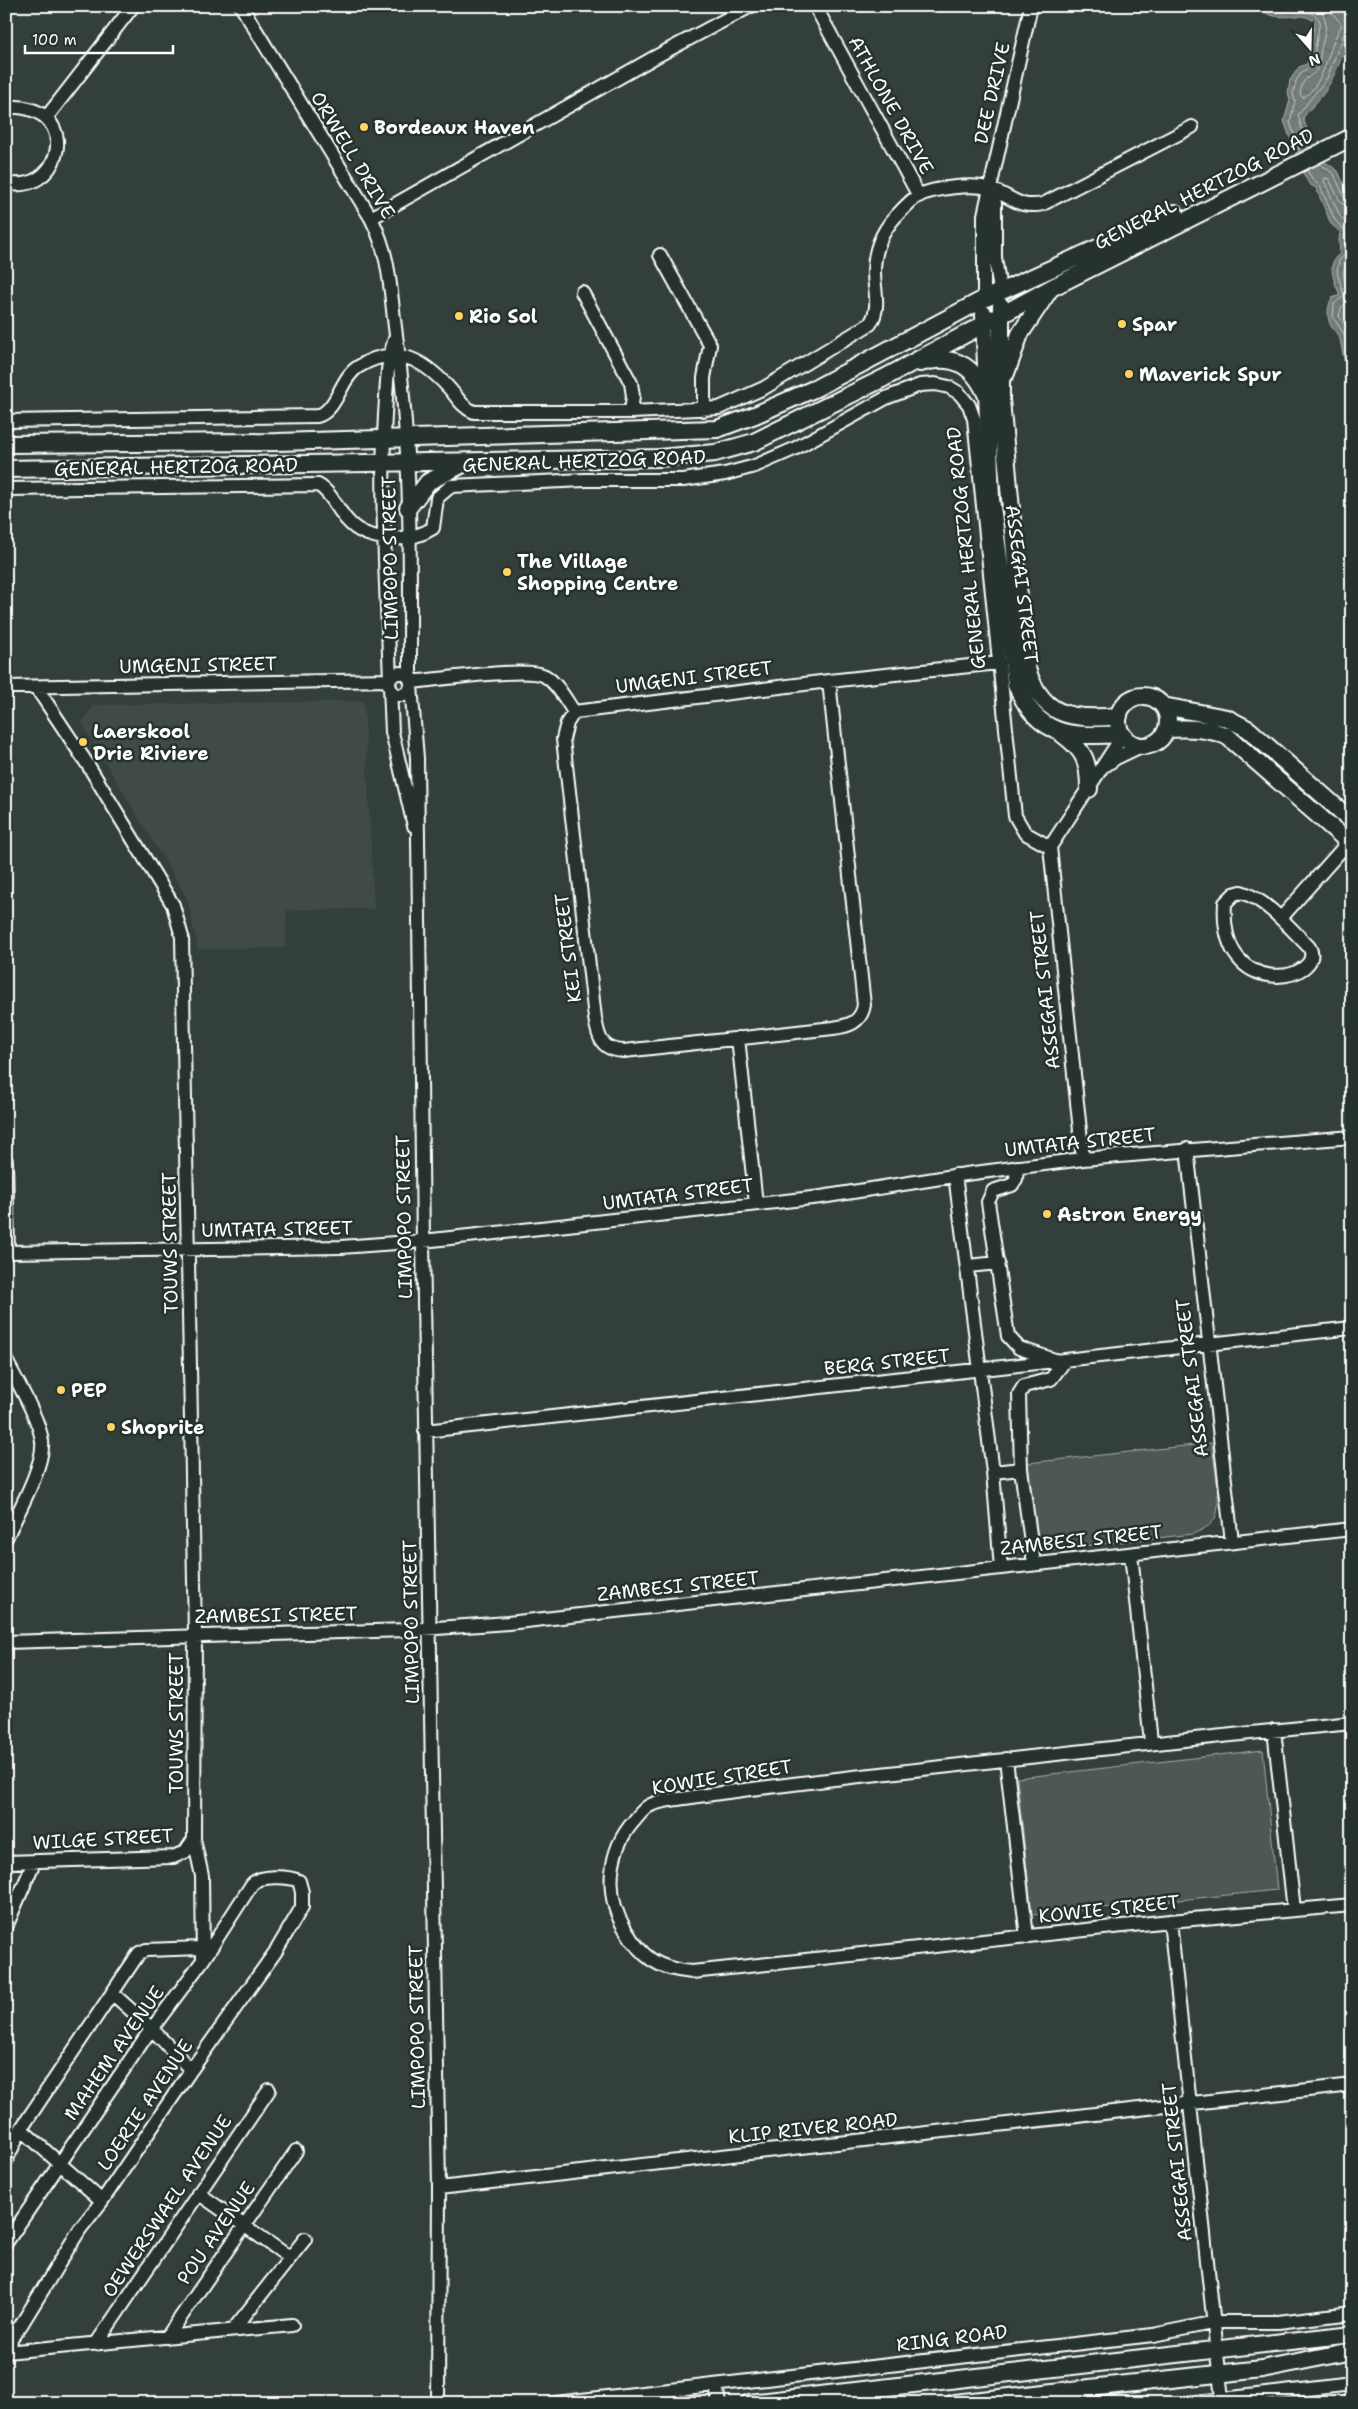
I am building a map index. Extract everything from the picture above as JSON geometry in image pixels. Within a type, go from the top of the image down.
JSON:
[{"type":"main road","name":"GENERAL HERTZOG ROAD","points":[[6,469],[667,458],[715,454],[754,442],[897,371],[1270,172],[1352,126]]},
{"type":"main road","name":"GENERAL HERTZOG ROAD","points":[[6,444],[277,442],[407,437],[644,433],[721,428],[755,416],[816,388],[1000,291],[1352,137]]},
{"type":"main road","points":[[897,371],[935,360],[959,362],[968,367],[994,394],[1020,334],[1051,288]]},
{"type":"main road","name":"ASSEGAI STREET","points":[[1000,291],[1002,314],[994,394],[991,499],[1013,673],[1020,696],[1027,706],[1037,717],[1059,731],[1083,737],[1123,735]]},
{"type":"main road","name":"ASSEGAI STREET","points":[[984,299],[984,323],[1025,662],[1028,673],[1041,697],[1053,709],[1071,717],[1094,719],[1119,716]]},
{"type":"main road","points":[[408,508],[428,482],[469,461]]},
{"type":"main road","points":[[1164,706],[1167,713],[1167,729],[1157,742],[1141,746],[1133,744],[1123,735],[1118,724],[1119,716],[1127,702],[1134,698],[1150,696],[1164,706],[1227,718],[1248,729],[1352,821]]},
{"type":"main road","points":[[1167,729],[1194,728],[1211,730],[1227,736],[1350,841]]},
{"type":"main road","points":[[1059,731],[1075,745],[1086,759],[1089,769],[1089,789]]},
{"type":"main road","points":[[749,2403],[1218,2351],[1352,2334]]},
{"type":"main road","points":[[954,2403],[1220,2374],[1296,2364],[1352,2352]]},
{"type":"street","points":[[46,118],[134,6]]},
{"type":"street","name":"ORWELL DRIVE","points":[[241,6],[381,238],[387,261],[396,336],[384,438]]},
{"type":"street","points":[[370,218],[655,57],[751,6]]},
{"type":"street","name":"ATHLONE DRIVE","points":[[815,6],[918,196]]},
{"type":"street","name":"DEE DRIVE","points":[[984,299],[984,214],[1031,6]]},
{"type":"street","points":[[6,109],[23,107],[35,110],[46,118],[54,128],[57,141],[57,154],[52,166],[44,176],[33,182],[20,185],[6,183]]},
{"type":"street","points":[[990,188],[1017,203],[1031,206],[1043,204],[1192,127]]},
{"type":"street","name":"ATHLONE DRIVE","points":[[704,410],[725,406],[764,388],[860,332],[870,324],[877,312],[874,271],[882,236],[890,221],[918,196],[945,189],[974,186],[990,188]]},
{"type":"street","name":"DEE DRIVE","points":[[990,188],[995,202],[995,257],[1000,291]]},
{"type":"street","points":[[6,421],[317,416],[329,408],[352,372],[376,358],[394,354],[434,373],[466,408],[474,412],[704,410],[704,378],[710,345],[660,255]]},
{"type":"street","points":[[582,292],[631,383],[633,396],[631,412]]},
{"type":"street","name":"ORWELL DRIVE","points":[[394,354],[407,437]]},
{"type":"street","name":"GENERAL HERTZOG ROAD","points":[[6,489],[318,485],[328,493],[352,526],[385,538],[409,537],[433,528],[436,498],[451,486],[585,480],[683,480],[725,474],[755,466],[794,449],[886,398],[920,384],[935,384],[949,387],[969,405],[974,419],[1015,816],[1025,833],[1050,847]]},
{"type":"street","name":"LIMPOPO STREET","points":[[407,437],[411,682],[417,758],[439,2188],[438,2403]]},
{"type":"street","name":"LIMPOPO STREET","points":[[384,438],[385,538],[392,732],[418,841]]},
{"type":"street","name":"UMGENI STREET","points":[[574,712],[828,681],[998,663]]},
{"type":"street","points":[[411,682],[522,672],[541,674],[551,680],[574,712]]},
{"type":"street","points":[[402,673],[411,682],[408,692],[401,694],[394,693],[390,683],[395,674],[402,673]]},
{"type":"street","name":"KEI STREET","points":[[574,712],[567,722],[562,739],[599,1040],[611,1049],[624,1051],[847,1026],[857,1020],[862,1011],[862,985],[828,681]]},
{"type":"street","name":"UMGENI STREET","points":[[6,687],[390,683]]},
{"type":"street","name":"TOUWS STREET","points":[[36,687],[88,765],[173,905],[179,925],[183,951],[194,1635],[194,1839],[202,1876],[202,1954]]},
{"type":"street","points":[[1050,847],[1123,735]]},
{"type":"street","points":[[1099,772],[1116,758],[1141,746]]},
{"type":"street","points":[[1281,918],[1350,841]]},
{"type":"street","name":"ASSEGAI STREET","points":[[1050,847],[1083,1159]]},
{"type":"street","points":[[1241,892],[1248,894],[1281,918],[1309,947],[1312,952],[1311,958],[1296,972],[1287,976],[1268,977],[1244,965],[1236,955],[1229,938],[1225,903],[1234,894],[1241,892]]},
{"type":"street","points":[[738,1038],[756,1204]]},
{"type":"street","name":"UMTATA STREET","points":[[7,1252],[341,1247],[423,1241],[822,1196],[955,1175],[1083,1159],[1352,1137]]},
{"type":"street","name":"ASSEGAI STREET","points":[[1187,1149],[1232,1542]]},
{"type":"street","points":[[6,1160],[7,1252]]},
{"type":"street","points":[[1017,1167],[1016,1179],[1012,1185],[993,1191],[988,1202],[1010,1339],[1019,1348],[1062,1362],[1051,1380],[1027,1385],[1020,1391],[1021,1469],[1034,1564]]},
{"type":"street","points":[[955,1175],[993,1472],[1001,1568]]},
{"type":"street","points":[[968,1266],[998,1263]]},
{"type":"street","name":"BERG STREET","points":[[426,1431],[1062,1362],[1352,1328]]},
{"type":"street","points":[[6,1360],[39,1430],[42,1447],[41,1458],[30,1487],[6,1538]]},
{"type":"street","points":[[993,1472],[1021,1469]]},
{"type":"street","name":"ZAMBESI STREET","points":[[6,1642],[430,1629],[579,1616],[1352,1529]]},
{"type":"street","points":[[1131,1554],[1152,1742]]},
{"type":"street","name":"KOWIE STREET","points":[[1352,1723],[1152,1742],[744,1790],[658,1802],[642,1812],[623,1835],[615,1853],[612,1890],[618,1916],[634,1944],[643,1955],[662,1966],[692,1972],[1170,1921],[1352,1905]]},
{"type":"street","points":[[1274,1730],[1294,1910]]},
{"type":"street","points":[[1006,1759],[1027,1936]]},
{"type":"street","name":"WILGE STREET","points":[[6,1862],[173,1857],[185,1852],[194,1839]]},
{"type":"street","points":[[6,1927],[34,1862]]},
{"type":"street","name":"LOERIE AVENUE","points":[[8,2352],[11,2338],[80,2229],[102,2202],[191,2070],[276,1951],[302,1907],[302,1888],[297,1880],[261,1878],[252,1884]]},
{"type":"street","name":"MAHEM AVENUE","points":[[6,2243],[61,2166],[202,1954],[252,1884]]},
{"type":"street","name":"ASSEGAI STREET","points":[[1170,1921],[1216,2322],[1222,2399]]},
{"type":"street","points":[[6,2161],[21,2129],[142,1951],[202,1954]]},
{"type":"street","points":[[112,1994],[152,2029],[191,2070]]},
{"type":"street","name":"KLIP RIVER ROAD","points":[[439,2188],[1352,2085]]},
{"type":"street","name":"OEWERSWAEL AVENUE","points":[[96,2344],[269,2090]]},
{"type":"street","points":[[21,2129],[102,2202]]},
{"type":"street","name":"POU AVENUE","points":[[167,2337],[296,2151]]},
{"type":"street","points":[[198,2193],[289,2257]]},
{"type":"street","points":[[233,2330],[304,2239]]},
{"type":"street","name":"RING ROAD","points":[[555,2403],[1153,2335],[1216,2322],[1278,2322],[1352,2313]]},
{"type":"street","points":[[21,2325],[26,2341],[25,2350]]},
{"type":"street","points":[[8,2352],[292,2325]]},
{"type":"street","points":[[1188,2403],[1352,2384]]},
{"type":"street","points":[[716,2385],[719,2403]]},
{"type":"shaded area","points":[[364,701],[374,909],[287,910],[285,948],[198,949],[187,898],[82,724],[93,705]]},
{"type":"shaded area","points":[[1212,1443],[1218,1503],[1215,1518],[1206,1528],[1193,1534],[1047,1550],[1040,1547],[1036,1540],[1028,1463]]},
{"type":"shaded area","points":[[1263,1750],[1277,1890],[1032,1915],[1017,1778]]},
{"type":"water","points":[[1257,6],[1341,6],[1352,16],[1346,46],[1337,70],[1326,90],[1303,118],[1310,138],[1324,161],[1338,171],[1352,202],[1352,379],[1345,363],[1339,335],[1332,328],[1328,318],[1328,308],[1332,298],[1340,295],[1332,268],[1335,258],[1340,254],[1340,232],[1331,224],[1316,188],[1309,184],[1302,171],[1284,121],[1290,100],[1288,94],[1290,80],[1299,67],[1307,64],[1315,22],[1302,16],[1273,16]]},
{"type":"place","name":"Bordeaux Haven","points":[[364,127]]},
{"type":"place","name":"Rio Sol","points":[[459,316]]},
{"type":"place","name":"Spar","points":[[1122,324]]},
{"type":"place","name":"Maverick Spur","points":[[1129,374]]},
{"type":"place","name":"The Village Shopping Centre","points":[[507,572]]},
{"type":"place","name":"Laerskool Drie Riviere","points":[[83,742]]},
{"type":"place","name":"Astron Energy","points":[[1047,1214]]},
{"type":"place","name":"PEP","points":[[61,1390]]},
{"type":"place","name":"Shoprite","points":[[111,1427]]}]
